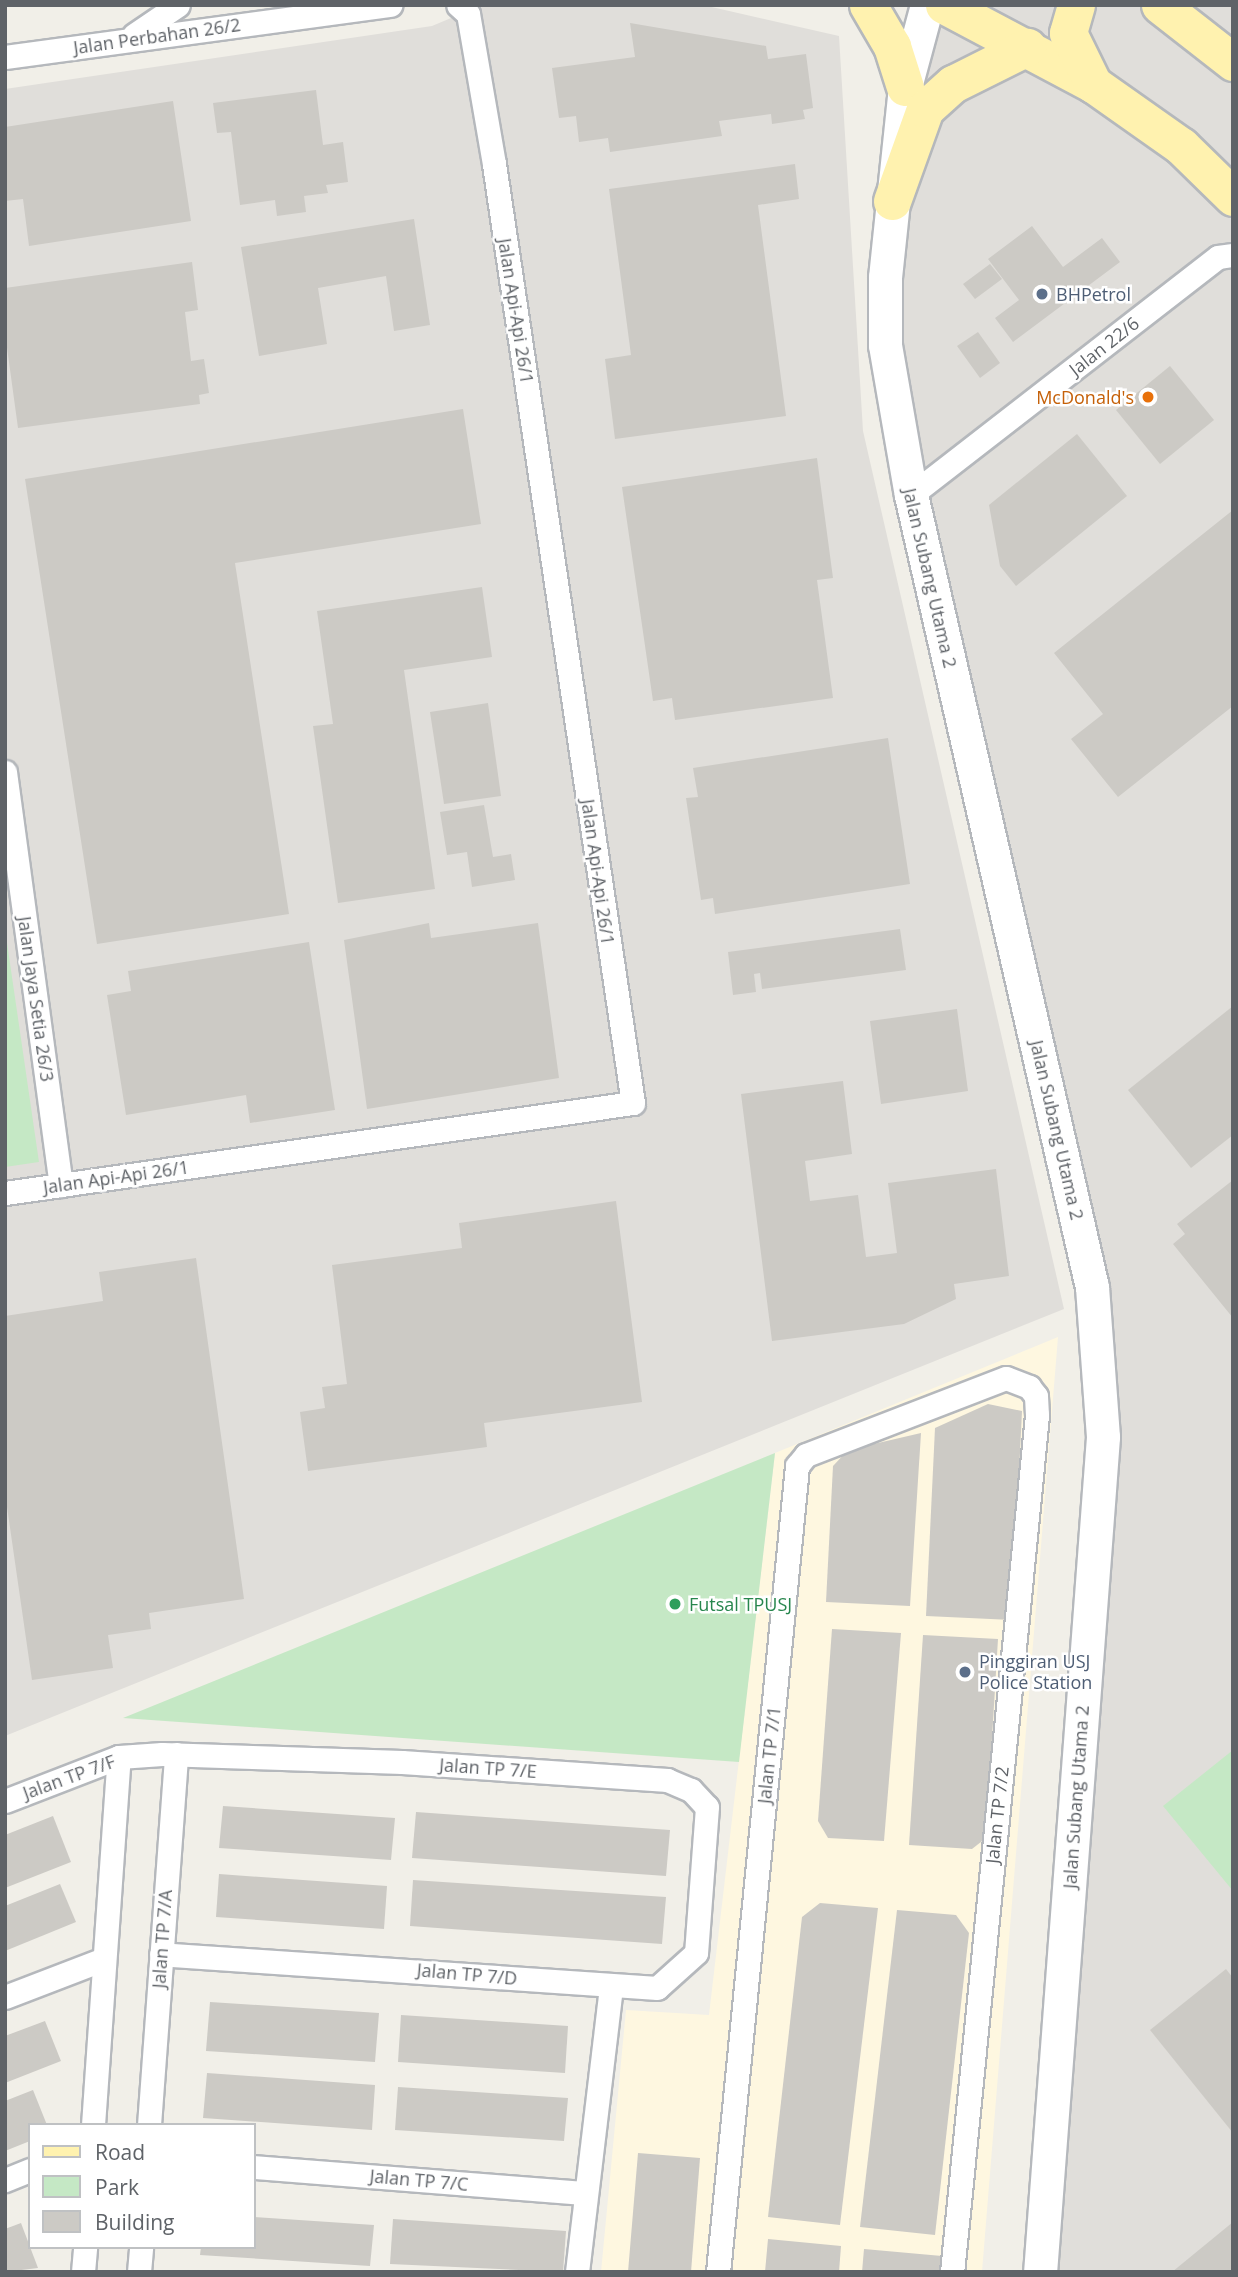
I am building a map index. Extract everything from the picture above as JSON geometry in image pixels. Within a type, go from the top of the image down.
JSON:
[{"type":"main road","points":[[868,5],[892,46],[905,87]]},
{"type":"main road","name":"Jalan Subang Utama 2","points":[[927,5],[905,87],[885,277],[885,345],[911,495],[1093,1287],[1103,1437],[1040,2272]]},
{"type":"main road","points":[[944,5],[1093,84],[1181,146],[1233,197]]},
{"type":"main road","points":[[1076,5],[1068,33],[1093,84]]},
{"type":"main road","points":[[1164,9],[1233,62]]},
{"type":"main road","points":[[892,201],[925,109],[953,84],[1027,47]]},
{"type":"street","points":[[127,39],[178,5]]},
{"type":"street","name":"Jalan Perbahan 26/2","points":[[5,57],[391,5]]},
{"type":"street","name":"Jalan Api-Api 26/1","points":[[5,1193],[633,1103],[463,10]]},
{"type":"street","name":"Jalan 22/6","points":[[911,495],[1217,257],[1233,255]]},
{"type":"street","name":"Jalan Jaya Setia 26/3","points":[[5,772],[61,1185]]},
{"type":"street","name":"Jalan TP 7/1","points":[[718,2272],[797,1466],[806,1455],[1006,1378]]},
{"type":"street","name":"Jalan TP 7/2","points":[[952,2272],[1037,1415],[1036,1396],[1029,1387],[1006,1378]]},
{"type":"street","name":"Jalan TP 7/F","points":[[5,1801],[119,1758],[176,1754]]},
{"type":"street","name":"Jalan TP 7/E","points":[[176,1754],[402,1762],[667,1780],[691,1790],[707,1807],[703,1891]]},
{"type":"street","name":"Jalan TP 7/A","points":[[149,2123],[176,1754]]},
{"type":"street","points":[[93,2123],[119,1758]]},
{"type":"street","name":"Jalan TP 7/D","points":[[161,1954],[657,1988],[678,1974],[696,1953],[703,1891]]},
{"type":"street","points":[[5,1997],[104,1959]]},
{"type":"street","points":[[577,2272],[611,1986]]},
{"type":"street","name":"Jalan TP 7/C","points":[[256,2167],[585,2193]]},
{"type":"street","points":[[5,2180],[28,2171]]},
{"type":"street","points":[[83,2272],[85,2249]]},
{"type":"street","points":[[139,2272],[141,2249]]},
{"type":"shaded area","points":[[482,5],[703,5],[839,36],[863,431],[1064,1309],[5,1736],[5,89],[432,26]]},
{"type":"shaded area","points":[[932,5],[1233,5],[1233,2272],[1050,2272],[1103,1293],[890,419],[887,279]]},
{"type":"shaded area","points":[[1058,1337],[982,2272],[601,2272],[626,2010],[709,2015],[775,1453]]},
{"type":"green space","points":[[5,929],[39,1162],[5,1167]]},
{"type":"green space","points":[[775,1453],[739,1762],[123,1718]]},
{"type":"green space","points":[[1233,1750],[1233,1891],[1163,1806]]},
{"type":"building","points":[[630,23],[766,46],[768,59],[806,54],[813,108],[803,110],[805,119],[772,124],[771,114],[719,121],[722,136],[610,152],[608,138],[579,142],[576,116],[559,118],[552,68],[635,57]]},
{"type":"building","points":[[316,90],[323,145],[343,142],[348,182],[326,185],[328,193],[304,196],[306,212],[277,216],[275,200],[240,205],[231,132],[217,133],[213,103]]},
{"type":"building","points":[[173,101],[191,221],[29,246],[23,199],[5,201],[5,127]]},
{"type":"building","points":[[795,164],[799,199],[758,205],[786,416],[615,439],[605,359],[631,355],[609,189]]},
{"type":"building","points":[[414,219],[430,325],[394,331],[386,276],[318,288],[327,344],[259,356],[241,247]]},
{"type":"building","points":[[1032,226],[1063,267],[1102,238],[1120,262],[1013,342],[995,318],[1019,300],[988,259]]},
{"type":"building","points":[[192,262],[198,310],[185,312],[191,361],[204,359],[209,393],[199,395],[200,404],[18,428],[5,333],[5,288]]},
{"type":"building","points":[[990,264],[1002,279],[975,299],[963,284]]},
{"type":"building","points":[[978,332],[1000,363],[980,378],[957,346]]},
{"type":"building","points":[[1170,366],[1214,420],[1160,464],[1116,410]]},
{"type":"building","points":[[463,409],[481,524],[235,563],[289,914],[97,944],[25,479]]},
{"type":"building","points":[[1077,434],[1127,496],[1016,586],[1000,566],[989,505]]},
{"type":"building","points":[[817,458],[833,578],[817,580],[833,698],[675,720],[672,698],[653,701],[622,487]]},
{"type":"building","points":[[1233,510],[1233,706],[1118,797],[1071,739],[1103,714],[1054,653]]},
{"type":"building","points":[[482,587],[492,657],[404,670],[435,889],[338,903],[313,726],[333,724],[317,611]]},
{"type":"building","points":[[488,703],[501,796],[444,804],[430,712]]},
{"type":"building","points":[[888,738],[910,884],[715,914],[713,898],[701,900],[686,798],[698,797],[693,768]]},
{"type":"building","points":[[484,805],[493,857],[511,854],[515,880],[472,887],[467,852],[447,855],[440,812]]},
{"type":"building","points":[[429,923],[431,938],[538,923],[559,1078],[367,1109],[344,940]]},
{"type":"building","points":[[900,929],[906,970],[762,989],[760,973],[754,974],[756,992],[733,995],[728,952]]},
{"type":"building","points":[[309,942],[335,1110],[250,1123],[246,1095],[126,1115],[107,995],[131,991],[128,971]]},
{"type":"building","points":[[1233,1006],[1233,1135],[1191,1168],[1128,1090]]},
{"type":"building","points":[[957,1009],[968,1091],[881,1104],[870,1021]]},
{"type":"building","points":[[843,1081],[852,1154],[805,1161],[810,1201],[858,1195],[866,1257],[897,1253],[888,1183],[996,1169],[1009,1276],[954,1284],[956,1299],[904,1324],[772,1341],[741,1094]]},
{"type":"building","points":[[1233,1180],[1233,1318],[1173,1244],[1185,1234],[1177,1224]]},
{"type":"building","points":[[616,1201],[642,1402],[484,1423],[487,1447],[308,1471],[300,1412],[325,1408],[322,1387],[347,1384],[332,1265],[462,1248],[459,1223]]},
{"type":"building","points":[[196,1258],[244,1599],[149,1613],[151,1629],[108,1635],[113,1668],[32,1680],[5,1493],[5,1316],[103,1301],[99,1272]]},
{"type":"building","points":[[988,1404],[1022,1411],[1012,1620],[926,1616],[935,1428]]},
{"type":"building","points":[[921,1433],[910,1606],[826,1602],[833,1466],[848,1450]]},
{"type":"building","points":[[832,1629],[901,1633],[884,1841],[828,1838],[818,1821]]},
{"type":"building","points":[[923,1635],[998,1639],[986,1838],[972,1849],[909,1845]]},
{"type":"building","points":[[223,1806],[395,1818],[391,1860],[219,1848]]},
{"type":"building","points":[[416,1812],[670,1830],[666,1876],[412,1858]]},
{"type":"building","points":[[53,1816],[71,1862],[5,1888],[5,1835]]},
{"type":"building","points":[[219,1874],[387,1886],[384,1929],[216,1917]]},
{"type":"building","points":[[413,1880],[666,1897],[662,1944],[410,1926]]},
{"type":"building","points":[[60,1884],[76,1922],[5,1951],[5,1906]]},
{"type":"building","points":[[820,1903],[878,1908],[840,2225],[768,2217],[802,1917]]},
{"type":"building","points":[[897,1910],[956,1915],[969,1933],[935,2235],[860,2227]]},
{"type":"building","points":[[1226,1969],[1233,1978],[1233,2133],[1150,2030]]},
{"type":"building","points":[[210,2002],[379,2013],[375,2062],[206,2051]]},
{"type":"building","points":[[401,2015],[568,2026],[565,2073],[398,2062]]},
{"type":"building","points":[[45,2021],[61,2061],[5,2083],[5,2036]]},
{"type":"building","points":[[207,2073],[375,2085],[372,2130],[203,2118]]},
{"type":"building","points":[[398,2087],[568,2098],[564,2141],[395,2130]]},
{"type":"building","points":[[33,2090],[46,2123],[28,2123],[28,2142],[5,2151],[5,2101]]},
{"type":"building","points":[[638,2153],[700,2158],[691,2272],[628,2272]]},
{"type":"building","points":[[256,2217],[374,2225],[370,2266],[200,2255],[201,2249],[256,2249]]},
{"type":"building","points":[[393,2219],[566,2231],[563,2272],[390,2264]]},
{"type":"building","points":[[1233,2222],[1233,2272],[1172,2272]]},
{"type":"building","points":[[21,2223],[28,2249],[31,2249],[38,2268],[5,2272],[5,2229]]},
{"type":"building","points":[[768,2239],[841,2246],[839,2272],[765,2272]]},
{"type":"building","points":[[864,2249],[942,2256],[940,2272],[862,2272]]},
{"type":"place","name":"BHPetrol","points":[[1042,294]]},
{"type":"place","name":"McDonald's","points":[[1148,397]]},
{"type":"place","name":"Futsal TPUSJ","points":[[675,1604]]},
{"type":"place","name":"Pinggiran USJ Police Station","points":[[965,1672]]}]
